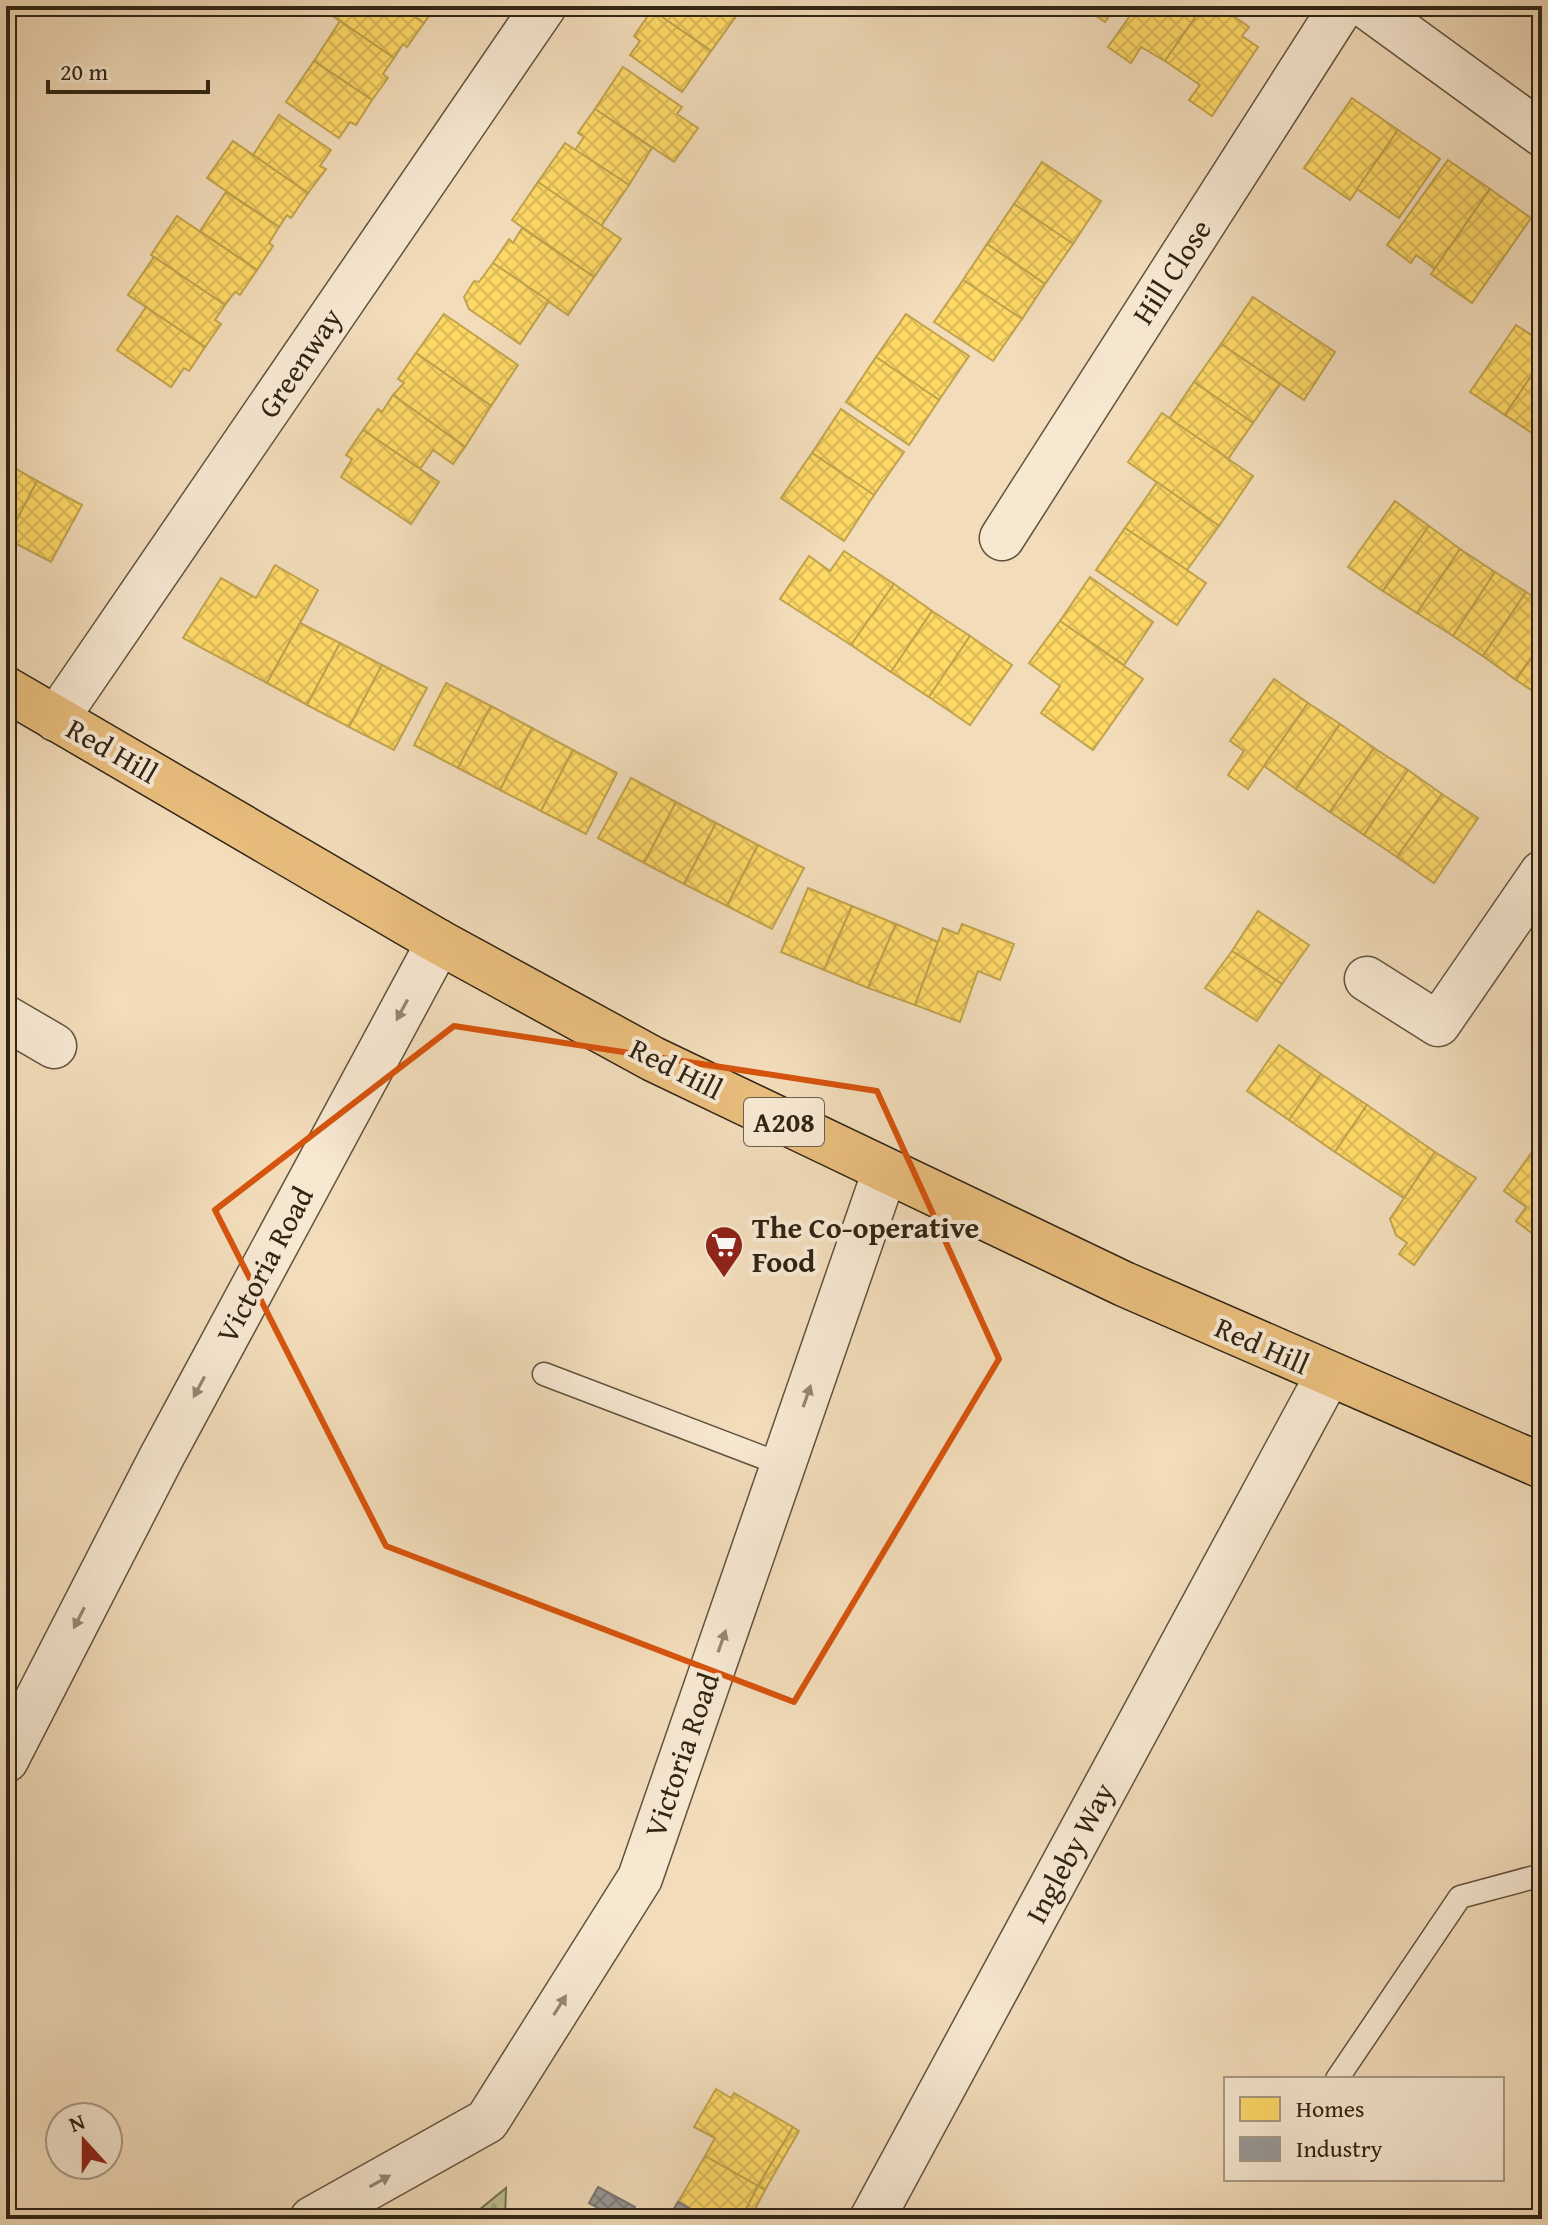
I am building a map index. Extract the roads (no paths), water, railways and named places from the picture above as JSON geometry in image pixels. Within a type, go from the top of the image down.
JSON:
[{"type":"main road","name":"A208","points":[[6,689],[56,719]]},
{"type":"main road","name":"Red Hill","points":[[56,719],[439,942],[653,1059],[1124,1284],[1542,1466]]},
{"type":"street","name":"Greenway","points":[[56,719],[544,6]]},
{"type":"street","name":"Hill Close","points":[[1002,538],[1342,6]]},
{"type":"street","points":[[1366,6],[1542,134]]},
{"type":"street","points":[[1367,979],[1438,1024],[1542,873]]},
{"type":"street","name":"Victoria Road","points":[[6,1760],[161,1458],[439,942]]},
{"type":"street","points":[[6,1018],[54,1046]]},
{"type":"street","name":"Victoria Road","points":[[312,2219],[487,2121],[640,1878],[885,1171]]},
{"type":"street","name":"Ingleby Way","points":[[872,2219],[1328,1375]]},
{"type":"lane","points":[[544,1374],[783,1465]]},
{"type":"lane","points":[[1338,2077],[1460,1897],[1542,1875]]},
{"type":"place","name":"The Co-operative Food","points":[[724,1279]]}]
